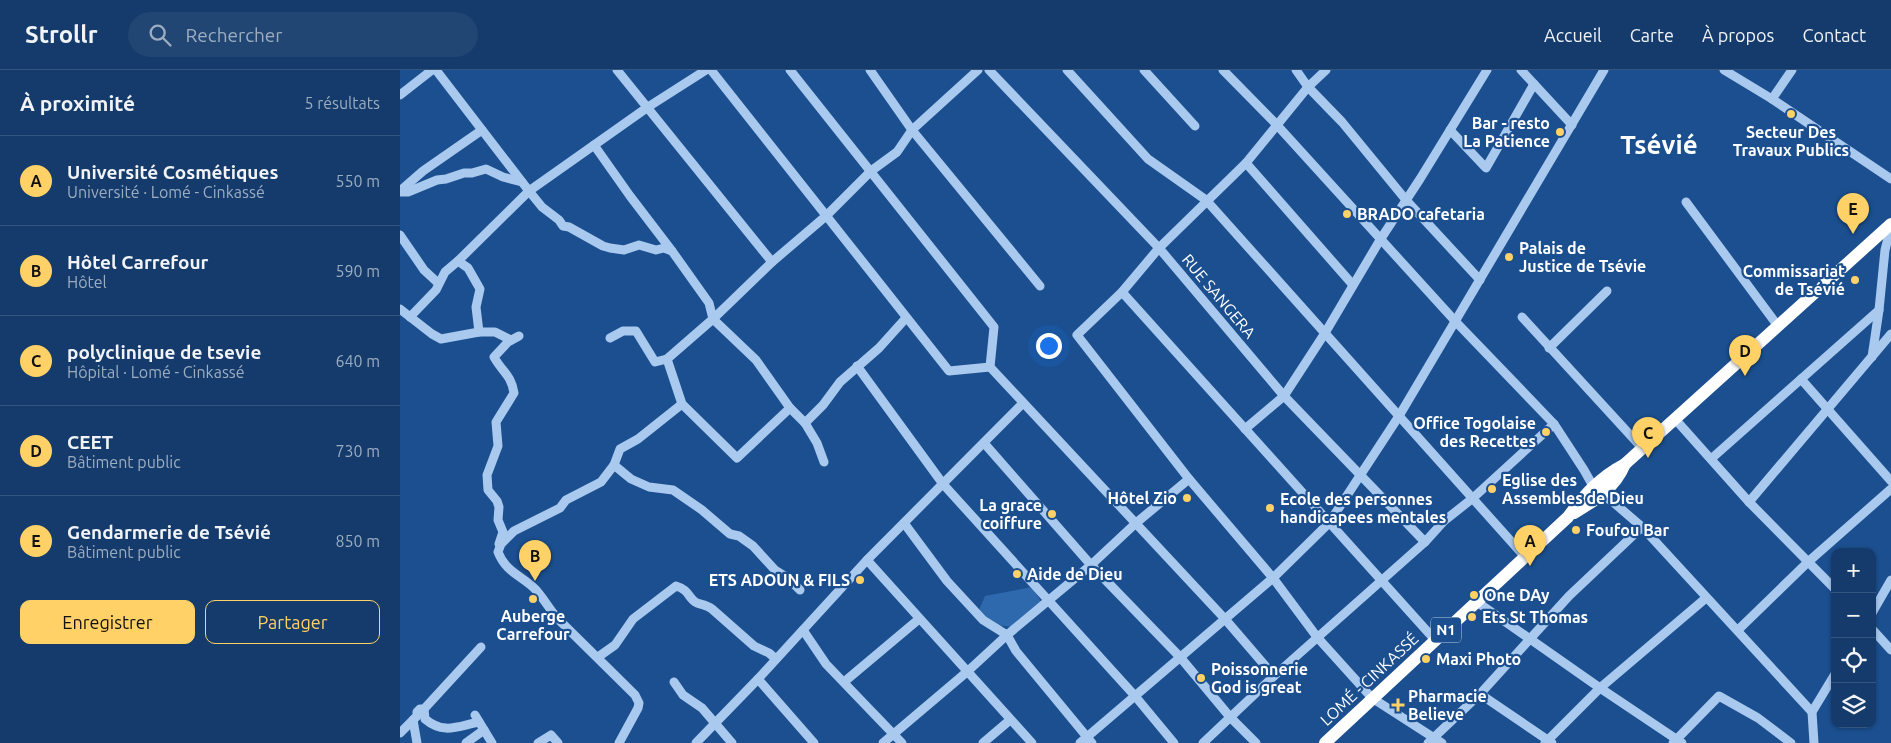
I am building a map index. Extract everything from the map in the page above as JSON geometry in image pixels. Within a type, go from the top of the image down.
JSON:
[{"type":"highway","name":"LOMÉ - CINKASSÉ","points":[[1325,743],[1568,517],[1593,486],[1603,477],[1625,464],[1891,226]]},
{"type":"highway","name":"LOMÉ - CINKASSÉ","points":[[1568,517],[1608,495],[1625,464]]},
{"type":"street","points":[[400,95],[432,70]]},
{"type":"street","points":[[436,70],[542,207],[559,220],[563,226],[580,232],[603,246],[624,250],[639,245],[656,250],[664,248],[672,251]]},
{"type":"street","points":[[617,70],[772,262]]},
{"type":"street","points":[[410,317],[436,290],[445,272],[529,191],[648,107],[706,70]]},
{"type":"street","points":[[712,70],[949,371],[990,367]]},
{"type":"street","points":[[790,70],[994,327],[990,367],[1225,619],[1274,676]]},
{"type":"street","points":[[870,70],[912,130],[1040,286]]},
{"type":"street","points":[[610,338],[623,331],[636,331],[655,362],[667,359],[713,319],[772,262],[826,216],[871,171],[898,152],[912,130],[978,70]]},
{"type":"street","name":"RUE SANGERA","points":[[989,70],[1159,248],[1284,396],[1425,542]]},
{"type":"street","points":[[1067,70],[1148,158],[1206,200],[1525,557]]},
{"type":"street","points":[[1144,70],[1195,126]]},
{"type":"street","points":[[1223,70],[1276,124],[1456,322],[1554,424],[1593,486]]},
{"type":"street","points":[[1296,70],[1308,86],[1342,122],[1406,200],[1480,280]]},
{"type":"street","points":[[1326,70],[1308,86],[1246,163],[1206,200],[1159,248],[1122,292],[1077,335],[1189,479],[1273,578],[1317,637],[1372,698],[1431,740],[1442,743]]},
{"type":"street","points":[[1245,429],[1284,396],[1487,70]]},
{"type":"street","points":[[1521,70],[1572,125]]},
{"type":"street","points":[[904,524],[967,604],[983,620],[1007,635],[1016,651],[1087,741],[1135,696],[1273,578],[1329,523],[1399,416],[1604,70]]},
{"type":"street","points":[[1724,70],[1772,99],[1891,179]]},
{"type":"street","points":[[1772,99],[1792,70]]},
{"type":"street","points":[[1450,130],[1486,168],[1534,84]]},
{"type":"street","points":[[400,192],[423,171],[482,130]]},
{"type":"street","points":[[594,145],[709,303],[713,319],[756,360],[790,408],[805,423],[817,443],[824,462]]},
{"type":"street","points":[[1246,163],[1353,285]]},
{"type":"street","points":[[400,192],[408,192],[437,180],[486,169],[503,177],[522,182]]},
{"type":"street","points":[[1686,202],[1778,326]]},
{"type":"street","points":[[1872,357],[1885,250],[1891,226]]},
{"type":"street","points":[[400,235],[424,270],[438,283]]},
{"type":"street","points":[[458,261],[468,268],[480,289],[476,307],[479,332]]},
{"type":"street","points":[[1549,348],[1607,291]]},
{"type":"street","points":[[1122,292],[1435,640]]},
{"type":"street","points":[[400,309],[441,339],[479,332],[494,332],[515,338],[494,357],[500,368],[508,375],[514,393],[496,422],[498,446],[487,475],[488,490],[497,501],[499,507],[498,520],[503,532],[498,552],[501,560],[516,576],[536,590],[546,606],[558,619],[635,695],[639,703],[638,708],[619,743]]},
{"type":"street","points":[[1711,459],[1879,310]]},
{"type":"street","points":[[1522,317],[1643,448]]},
{"type":"street","points":[[805,423],[840,382],[879,348],[906,318]]},
{"type":"street","points":[[1749,502],[1891,334]]},
{"type":"street","points":[[667,359],[682,404],[737,458],[790,408]]},
{"type":"street","points":[[857,366],[943,484],[1135,696],[1174,743]]},
{"type":"street","points":[[1801,379],[1891,481]]},
{"type":"street","points":[[696,743],[758,679],[867,560],[1023,403]]},
{"type":"street","points":[[498,552],[501,544],[514,530],[560,508],[566,500],[601,482],[614,465],[620,449],[638,439],[682,404]]},
{"type":"street","points":[[1675,419],[1749,502],[1831,585]]},
{"type":"street","points":[[1203,743],[1317,637],[1425,542],[1444,521],[1473,498],[1554,424]]},
{"type":"street","points":[[984,443],[1091,565],[1180,657],[1230,717],[1256,743]]},
{"type":"street","points":[[614,465],[631,479],[649,487],[673,490],[686,498],[730,534],[740,536],[753,546],[775,570],[788,578],[800,590]]},
{"type":"street","points":[[1584,470],[1603,477]]},
{"type":"street","points":[[883,743],[968,672],[1007,635],[1091,565],[1136,523],[1189,479]]},
{"type":"street","points":[[1738,630],[1808,562],[1891,489]]},
{"type":"street","points":[[1608,495],[1642,526],[1812,712]]},
{"type":"street","points":[[1431,740],[1480,694],[1569,596],[1642,526]]},
{"type":"street","points":[[867,560],[1032,743]]},
{"type":"street","points":[[1876,606],[1891,580]]},
{"type":"street","points":[[598,657],[615,645],[634,619],[676,586],[684,588],[696,603],[706,604],[754,646],[769,653],[776,659]]},
{"type":"street","points":[[1480,694],[1548,742],[1600,688],[1706,598]]},
{"type":"street","points":[[1477,602],[1677,742],[1719,696],[1758,718],[1791,743]]},
{"type":"street","points":[[844,682],[919,619]]},
{"type":"street","points":[[803,630],[826,664],[902,743]]},
{"type":"street","points":[[1876,633],[1891,650]]},
{"type":"street","points":[[400,733],[418,718],[424,709],[481,648]]},
{"type":"street","points":[[758,679],[814,743]]},
{"type":"street","points":[[1814,743],[1812,712],[1831,681]]},
{"type":"street","points":[[674,682],[683,695],[702,708],[732,743]]},
{"type":"street","points":[[418,718],[445,729],[451,729],[477,719],[492,743]]},
{"type":"street","points":[[417,743],[418,718]]},
{"type":"street","points":[[982,743],[1010,720]]},
{"type":"street","points":[[466,743],[484,730]]},
{"type":"street","points":[[538,743],[551,735],[558,743]]},
{"type":"shaded area","points":[[1032,587],[1042,603],[1012,627],[989,624],[978,612],[985,596]]},
{"type":"place","name":"Secteur Des Travaux Publics","points":[[1791,114]]},
{"type":"place","name":"Bar - resto La Patience","points":[[1560,132]]},
{"type":"place","name":"BRADO cafetaria","points":[[1347,214]]},
{"type":"place","name":"Gendarmerie de Tsévié","points":[[1853,234]]},
{"type":"place","name":"Palais de Justice de Tsévie","points":[[1509,257]]},
{"type":"place","name":"Commissariat de Tsévié","points":[[1855,280]]},
{"type":"place","name":"CEET","points":[[1745,376]]},
{"type":"place","name":"Office Togolaise des Recettes","points":[[1546,432]]},
{"type":"place","name":"polyclinique de tsevie","points":[[1648,458]]},
{"type":"place","name":"Eglise des Assembles de Dieu","points":[[1492,489]]},
{"type":"place","name":"Hôtel Zio","points":[[1187,498]]},
{"type":"place","name":"Ecole des personnes handicapees mentales","points":[[1270,508]]},
{"type":"place","name":"La grace coiffure","points":[[1052,514]]},
{"type":"place","name":"Foufou Bar","points":[[1576,530]]},
{"type":"place","name":"Université Cosmétiques","points":[[1530,566]]},
{"type":"place","name":"Aide de Dieu","points":[[1017,574]]},
{"type":"place","name":"ETS ADOUN & FILS","points":[[860,580]]},
{"type":"place","name":"Hôtel Carrefour","points":[[535,581]]},
{"type":"place","name":"One DAy","points":[[1474,595]]},
{"type":"place","name":"Auberge Carrefour","points":[[533,599]]},
{"type":"place","name":"Ets St Thomas","points":[[1472,617]]},
{"type":"place","name":"Maxi Photo","points":[[1426,659]]},
{"type":"place","name":"Poissonnerie God is great","points":[[1201,678]]},
{"type":"place","name":"Pharmacie Believe","points":[[1398,705]]},
{"type":"district","name":"Tsévié","points":[[1659,145]]}]
